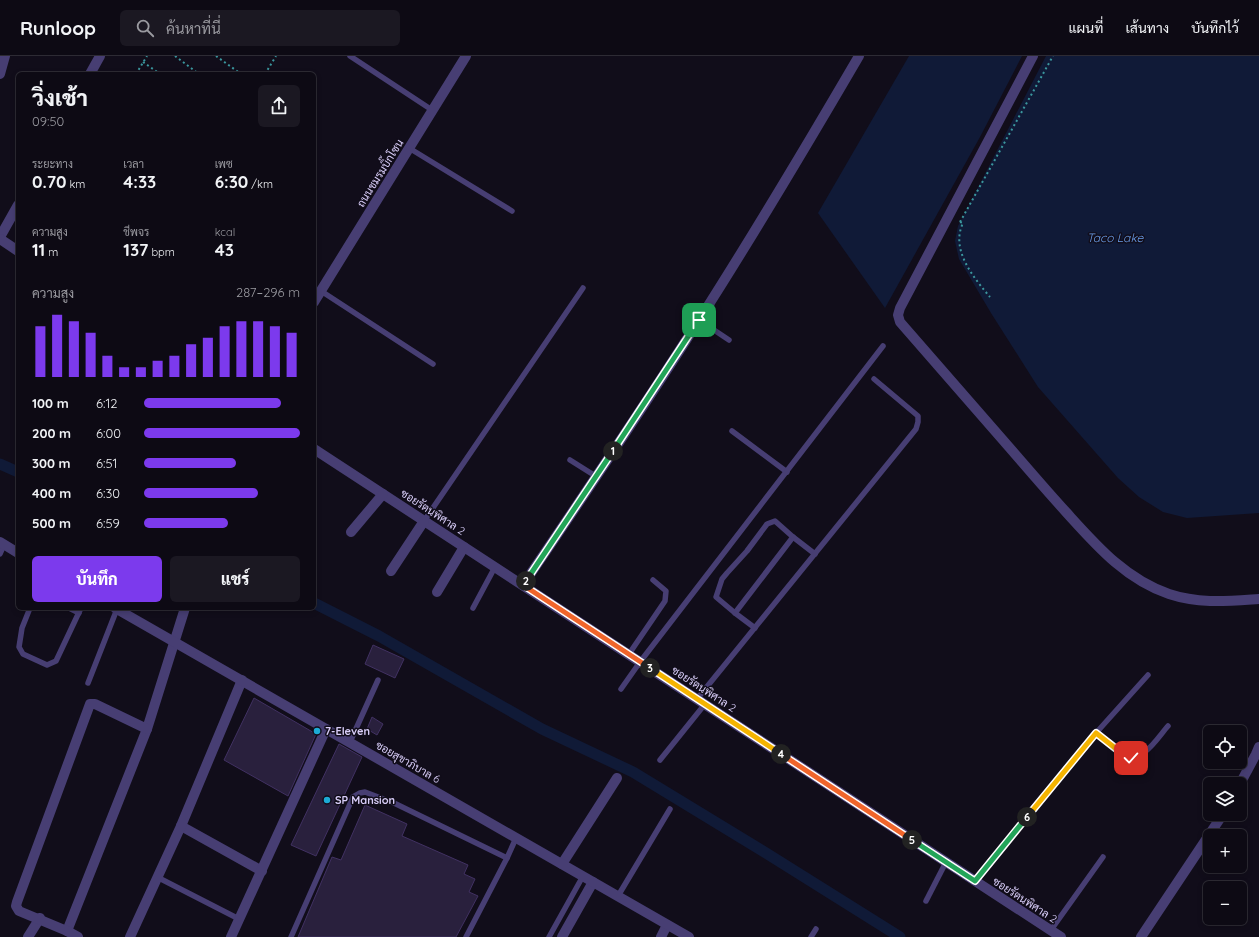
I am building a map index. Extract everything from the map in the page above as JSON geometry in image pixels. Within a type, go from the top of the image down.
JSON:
[{"type":"street","points":[[91,72],[100,56]]},
{"type":"street","name":"ถนนชมรมบิ๊กโซน","points":[[316,299],[466,56]]},
{"type":"street","points":[[523,585],[597,476],[699,320],[809,141],[859,56]]},
{"type":"street","points":[[1033,56],[900,308],[898,315],[900,322],[1038,482],[1090,539],[1131,576],[1170,594],[1191,599],[1216,602],[1259,599]]},
{"type":"street","points":[[0,74],[5,58]]},
{"type":"street","points":[[16,209],[0,238],[16,250]]},
{"type":"street","name":"ซอยรัตนพิศาล 2","points":[[316,450],[1061,937]]},
{"type":"street","points":[[351,532],[383,494]]},
{"type":"street","points":[[391,571],[424,521]]},
{"type":"street","points":[[1,547],[16,552]]},
{"type":"street","points":[[437,592],[464,547]]},
{"type":"street","name":"ซอยสุขาภิบาล 6","points":[[120,610],[689,937]]},
{"type":"street","points":[[68,931],[146,729],[184,610]]},
{"type":"street","points":[[130,937],[181,826],[242,680]]},
{"type":"street","points":[[78,937],[40,918],[19,911],[16,906],[17,902],[90,704],[93,703],[146,729]]},
{"type":"street","points":[[231,937],[326,729]]},
{"type":"street","points":[[1244,777],[1259,747]]},
{"type":"street","points":[[562,864],[617,778]]},
{"type":"street","points":[[1141,937],[1218,821]]},
{"type":"street","points":[[181,826],[262,871]]},
{"type":"street","points":[[562,937],[594,882]]},
{"type":"street","points":[[28,937],[40,918]]},
{"type":"street","points":[[661,937],[667,925]]},
{"type":"lane","points":[[350,56],[432,110]]},
{"type":"lane","points":[[409,148],[512,211]]},
{"type":"lane","points":[[424,521],[583,288]]},
{"type":"lane","points":[[321,291],[433,364]]},
{"type":"lane","points":[[699,320],[729,340]]},
{"type":"lane","points":[[621,690],[640,662],[883,346]]},
{"type":"lane","points":[[660,760],[755,628],[916,428],[918,416],[874,378]]},
{"type":"lane","points":[[732,431],[787,472]]},
{"type":"lane","points":[[570,460],[597,476]]},
{"type":"lane","points":[[755,628],[716,597],[722,579],[747,551],[767,524],[775,521],[815,554]]},
{"type":"lane","points":[[735,613],[793,537]]},
{"type":"lane","points":[[473,608],[495,567]]},
{"type":"lane","points":[[628,654],[665,601],[666,591],[653,580]]},
{"type":"lane","points":[[29,610],[22,628],[19,648],[23,654],[47,665],[52,664],[59,658],[80,610]]},
{"type":"lane","points":[[88,683],[115,610]]},
{"type":"lane","points":[[975,881],[1096,733],[1148,675]]},
{"type":"lane","points":[[350,742],[378,680]]},
{"type":"lane","points":[[1096,733],[1124,755],[1131,758],[1143,754],[1168,726]]},
{"type":"lane","points":[[291,937],[354,797],[360,792],[365,792],[394,803],[507,858]]},
{"type":"lane","points":[[618,896],[670,809]]},
{"type":"lane","points":[[466,937],[516,838]]},
{"type":"lane","points":[[1051,930],[1103,857]]},
{"type":"lane","points":[[926,902],[946,862]]},
{"type":"lane","points":[[549,937],[583,876]]},
{"type":"lane","points":[[158,877],[239,919]]},
{"type":"lane","points":[[811,937],[816,929]]},
{"type":"path","points":[[137,72],[147,56]]},
{"type":"path","points":[[175,56],[196,72]]},
{"type":"path","points":[[216,56],[238,72]]},
{"type":"path","points":[[266,72],[276,56]]},
{"type":"path","points":[[990,297],[966,264],[960,242],[960,229],[963,223],[960,222],[1053,56]]},
{"type":"path","points":[[143,62],[157,72]]},
{"type":"water","points":[[909,56],[1022,56],[980,137],[885,308],[818,213]]},
{"type":"water","name":"Taco Lake","points":[[1046,56],[1259,56],[1259,513],[1187,518],[1163,512],[1139,497],[1118,478],[1038,387],[959,259],[955,241],[958,226]]},
{"type":"building","points":[[373,645],[404,659],[395,678],[365,664]]},
{"type":"building","points":[[254,698],[316,734],[288,796],[224,760]]},
{"type":"building","points":[[372,717],[383,724],[377,735],[367,729]]},
{"type":"building","name":"SP Mansion","points":[[339,744],[362,757],[316,856],[291,845]]},
{"type":"building","points":[[365,805],[407,824],[402,836],[468,865],[464,874],[475,879],[469,892],[478,896],[456,937],[298,937],[332,857],[341,860]]},
{"type":"waterway","points":[[0,464],[16,471]]},
{"type":"waterway","points":[[316,604],[379,636],[542,729],[633,772],[900,937]]},
{"type":"place","name":"7-Eleven","points":[[317,731]]},
{"type":"place","name":"SP Mansion","points":[[327,800]]},
{"type":"route","points":[[699,320],[597,476],[523,585],[975,881],[1096,733],[1124,755],[1131,758]]}]
